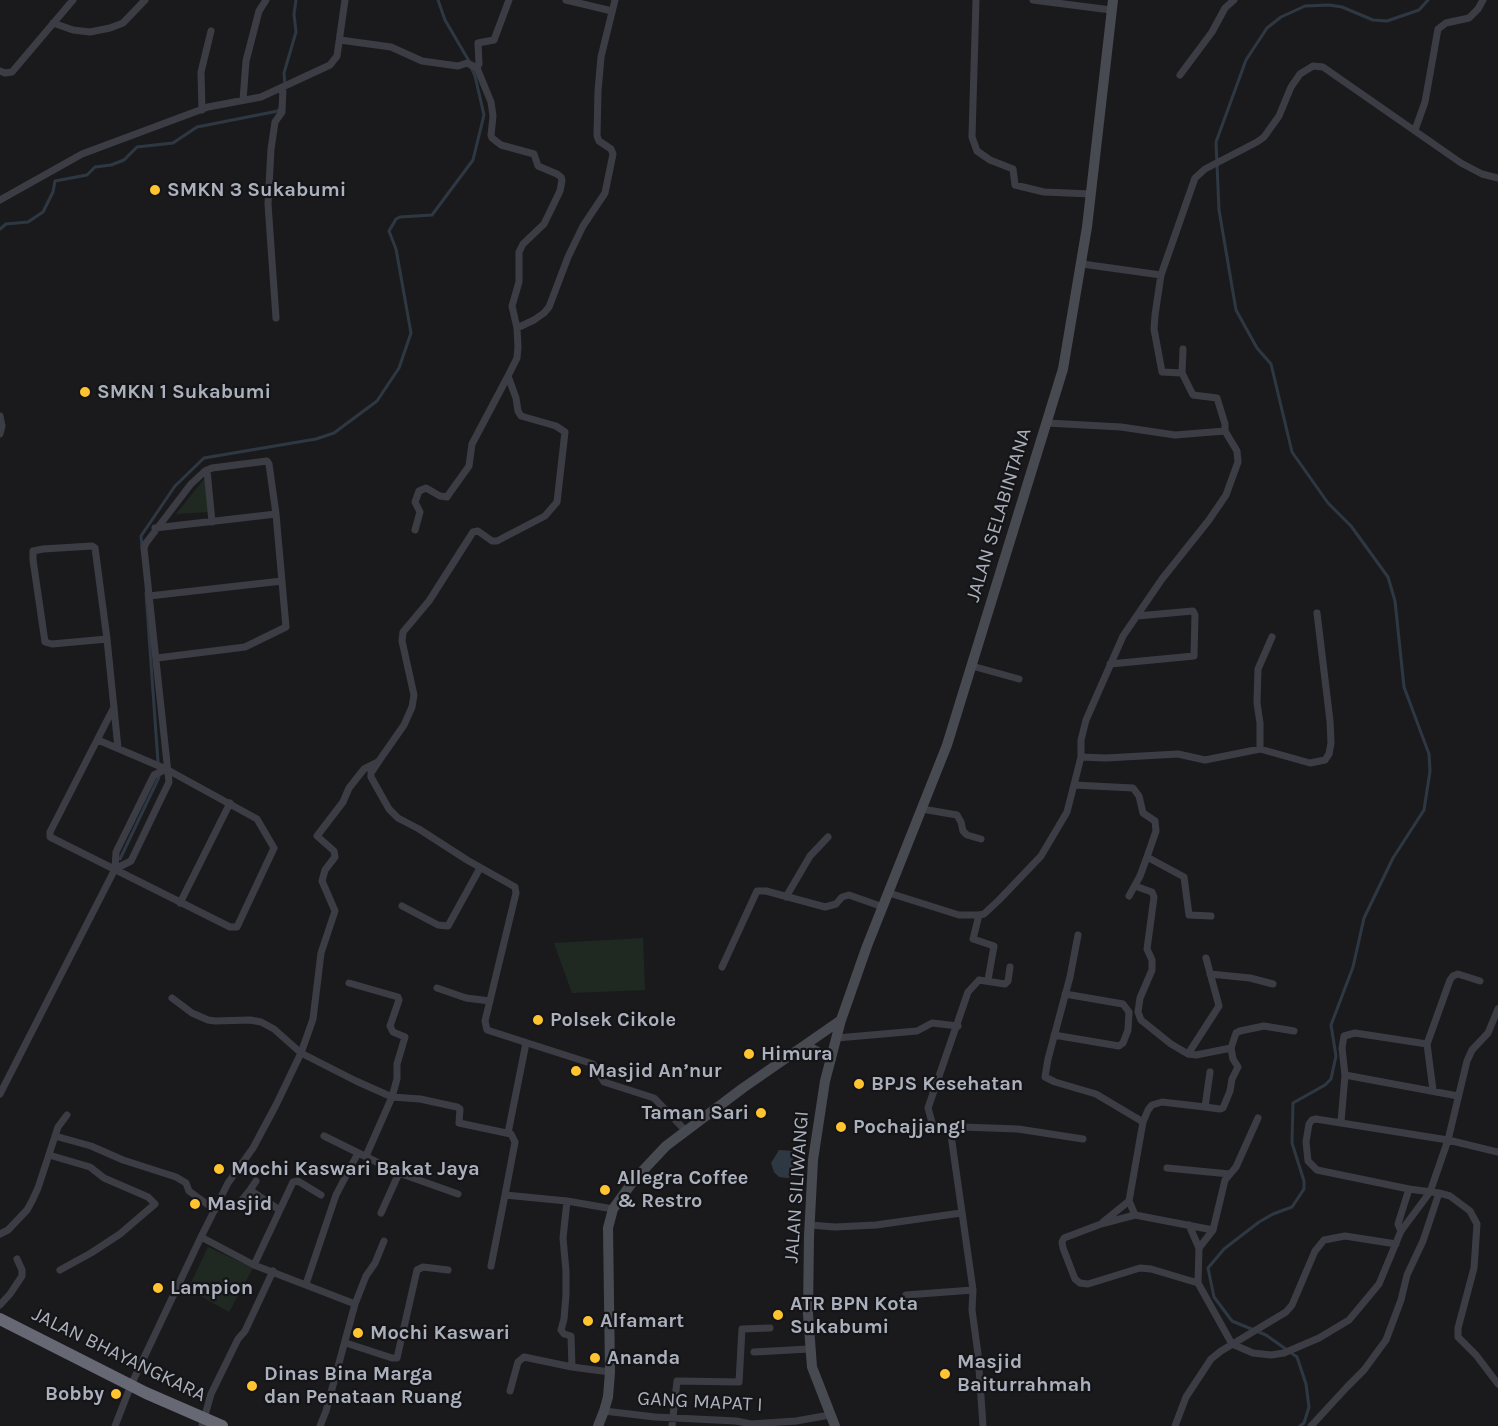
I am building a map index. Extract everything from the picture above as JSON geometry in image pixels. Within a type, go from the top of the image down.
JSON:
[{"type":"highway","name":"JALAN BHAYANGKARA","points":[[0,1319],[203,1422],[222,1426]]},
{"type":"street","points":[[0,71],[12,72],[73,0]]},
{"type":"street","points":[[53,23],[73,30],[90,32],[110,28],[123,23],[145,0]]},
{"type":"street","points":[[243,100],[246,61],[259,11],[266,0]]},
{"type":"street","points":[[0,200],[82,154],[202,110],[254,99],[334,62],[338,56],[345,0]]},
{"type":"street","points":[[477,68],[479,64],[478,43],[494,40],[508,0]]},
{"type":"street","points":[[566,0],[612,11]]},
{"type":"street","points":[[517,328],[544,314],[549,307],[583,226],[605,193],[613,154],[599,141],[597,136],[598,90],[601,57],[615,0]]},
{"type":"street","points":[[976,0],[972,137],[977,151],[990,160],[1013,169],[1015,185],[1044,192],[1091,194]]},
{"type":"street","points":[[1034,0],[1112,5]]},
{"type":"street","points":[[1180,75],[1212,32],[1225,8],[1234,0]]},
{"type":"street","points":[[1415,130],[1425,102],[1438,29],[1446,23],[1469,18],[1483,0]]},
{"type":"street","name":"JALAN SELABINTANA","points":[[841,1020],[946,745],[1063,369],[1082,264],[1112,5]]},
{"type":"street","points":[[202,110],[201,72],[211,31]]},
{"type":"street","points":[[340,40],[391,47],[422,61],[458,66],[467,63],[477,68],[491,102],[494,116],[492,138],[501,145],[534,154],[538,166],[557,174],[562,180],[560,191],[544,224],[523,244],[519,252],[519,282],[512,306],[517,328],[518,354],[472,444],[469,466],[447,497],[440,496],[426,488],[419,491],[415,502],[420,512],[415,530]]},
{"type":"street","points":[[1182,372],[1162,372],[1161,370],[1155,315],[1161,275],[1195,178],[1205,169],[1264,137],[1279,116],[1291,87],[1306,69],[1318,65],[1323,67],[1461,163],[1482,174],[1498,178]]},
{"type":"street","points":[[276,318],[268,204],[271,149],[275,122],[282,112],[283,87]]},
{"type":"street","points":[[1082,264],[1161,275]]},
{"type":"street","points":[[889,893],[960,915],[984,914],[1036,863],[1067,812],[1081,757],[1086,720],[1123,636],[1162,579],[1226,495],[1238,462],[1237,451],[1225,431],[1217,398],[1193,395],[1182,372],[1184,349]]},
{"type":"street","points":[[508,376],[521,416],[555,426],[565,432],[557,502],[545,516],[497,542],[478,531],[472,532],[429,601],[403,632],[402,641],[414,695],[412,707],[399,734],[378,762],[371,777],[393,814],[480,868],[511,883],[516,890],[485,1022],[487,1030],[592,1064],[602,1080],[607,1083],[654,1098],[685,1130]]},
{"type":"street","points":[[0,416],[2,426],[0,434]]},
{"type":"street","points":[[1047,423],[1121,428],[1175,435],[1225,431]]},
{"type":"street","points":[[115,869],[131,861],[169,782],[144,548],[155,528],[191,484],[207,470],[267,461],[276,514],[286,625],[253,644],[237,649],[157,658]]},
{"type":"street","points":[[207,470],[212,522]]},
{"type":"street","points":[[155,528],[276,514]]},
{"type":"street","points":[[107,639],[52,644],[45,642],[33,552],[43,549],[94,547],[107,639],[118,748]]},
{"type":"street","points":[[149,596],[282,581]]},
{"type":"street","points":[[1110,663],[1194,656],[1193,611],[1137,616]]},
{"type":"street","points":[[1081,757],[1178,754],[1205,760],[1260,749],[1310,763],[1325,760],[1331,743],[1330,721],[1317,614]]},
{"type":"street","points":[[1260,749],[1257,703],[1258,669],[1272,637]]},
{"type":"street","points":[[972,666],[1019,678]]},
{"type":"street","points":[[98,740],[166,769],[256,819],[274,848],[237,927],[230,927],[180,903],[50,837],[50,832],[114,708]]},
{"type":"street","points":[[115,1426],[131,1385],[201,1237],[228,1183],[253,1148],[301,1053],[313,1019],[321,953],[335,911],[322,881],[325,870],[335,857],[334,851],[317,836],[364,769],[378,762]]},
{"type":"street","points":[[0,1094],[115,869],[116,852],[154,775],[166,769]]},
{"type":"street","points":[[1074,785],[1127,787],[1137,790],[1143,813],[1155,821],[1156,825],[1147,857],[1129,896]]},
{"type":"street","points":[[180,903],[230,803]]},
{"type":"street","points":[[922,809],[957,815],[963,831],[967,835],[981,839]]},
{"type":"street","points":[[786,897],[810,856],[828,837]]},
{"type":"street","points":[[1147,857],[1184,877],[1189,915],[1211,916]]},
{"type":"street","points":[[402,906],[438,925],[448,926],[480,868]]},
{"type":"street","points":[[1135,886],[1152,892],[1154,897],[1147,949],[1152,960],[1152,970],[1140,998],[1138,1014],[1146,1025],[1188,1054],[1196,1055],[1231,1048]]},
{"type":"street","points":[[722,967],[757,891],[766,891],[825,907],[836,904],[842,897],[849,895],[883,907]]},
{"type":"street","points":[[979,915],[973,939],[994,946],[988,980]]},
{"type":"street","points":[[1078,935],[1045,1074],[1047,1080],[1096,1094],[1143,1122]]},
{"type":"street","points":[[1188,1054],[1219,1006],[1206,958]]},
{"type":"street","points":[[1011,967],[1008,981],[1005,984],[979,980],[971,987],[928,1108],[933,1126],[1018,1129],[1083,1138]]},
{"type":"street","points":[[1210,974],[1250,978],[1273,984]]},
{"type":"street","points":[[1433,1090],[1427,1044],[1453,976],[1458,974],[1480,981]]},
{"type":"street","points":[[349,983],[399,998],[390,1026],[393,1032],[404,1036],[405,1039],[397,1064],[398,1078],[366,1156]]},
{"type":"street","points":[[437,988],[466,998],[490,1001]]},
{"type":"street","points":[[1054,1035],[1113,1047],[1123,1043],[1128,1030],[1128,1012],[1123,1004],[1065,994]]},
{"type":"street","points":[[172,998],[192,1014],[208,1020],[261,1022],[274,1029],[301,1053],[392,1096],[457,1107],[460,1109],[458,1120],[460,1124],[508,1133],[514,1137],[515,1142],[491,1266]]},
{"type":"street","points":[[1189,1225],[1198,1248],[1198,1283],[1232,1344],[1253,1353],[1271,1355],[1287,1352],[1332,1331],[1349,1320],[1379,1284],[1401,1231],[1430,1192],[1448,1140],[1472,1050],[1488,1033],[1498,1009]]},
{"type":"street","points":[[598,1426],[604,1411],[610,1372],[607,1251],[608,1228],[613,1209],[647,1165],[685,1130],[841,1020]]},
{"type":"street","name":"JALAN SILIWANGI","points":[[835,1426],[812,1366],[809,1349],[810,1226],[817,1128],[825,1081],[841,1020]]},
{"type":"street","points":[[837,1038],[917,1031],[932,1023],[958,1026]]},
{"type":"street","points":[[1135,1215],[1129,1201],[1143,1122],[1152,1105],[1162,1102],[1223,1108],[1230,1092],[1232,1079],[1239,1069],[1233,1059],[1231,1048],[1236,1033],[1240,1030],[1264,1026],[1294,1031]]},
{"type":"street","points":[[1341,1122],[1345,1075],[1342,1040],[1346,1034],[1355,1033],[1427,1044]]},
{"type":"street","points":[[508,1133],[526,1043]]},
{"type":"street","points":[[806,1046],[831,1059]]},
{"type":"street","points":[[1205,1107],[1210,1072]]},
{"type":"street","points":[[1345,1075],[1458,1096]]},
{"type":"street","points":[[0,1234],[8,1230],[27,1210],[38,1188],[59,1124],[67,1115]]},
{"type":"street","points":[[1198,1248],[1213,1230],[1221,1189],[1236,1167],[1258,1118]]},
{"type":"street","points":[[1498,1152],[1448,1140],[1316,1119],[1309,1124],[1306,1142],[1306,1153],[1312,1167],[1317,1170],[1450,1196],[1467,1207],[1473,1214],[1477,1224],[1474,1268],[1458,1328],[1458,1337],[1476,1355],[1498,1384]]},
{"type":"street","points":[[950,1128],[973,1290],[972,1310],[978,1354],[983,1426]]},
{"type":"street","points":[[55,1136],[91,1146],[123,1160],[176,1177],[186,1183],[189,1191],[215,1210]]},
{"type":"street","points":[[324,1136],[399,1173],[458,1194]]},
{"type":"street","points":[[306,1284],[336,1195],[358,1153]]},
{"type":"street","points":[[49,1155],[90,1167],[104,1178],[148,1197],[155,1204],[120,1234],[60,1270]]},
{"type":"street","points":[[1167,1167],[1230,1174]]},
{"type":"street","points":[[381,1213],[399,1173]]},
{"type":"street","points":[[254,1265],[290,1185],[295,1180],[321,1195]]},
{"type":"street","points":[[242,1200],[256,1181]]},
{"type":"street","points":[[1401,1231],[1398,1224],[1409,1189]]},
{"type":"street","points":[[250,1190],[278,1209]]},
{"type":"street","points":[[1311,1426],[1364,1370],[1386,1340],[1401,1300],[1407,1275],[1423,1241],[1439,1193]]},
{"type":"street","points":[[505,1195],[567,1201],[613,1209]]},
{"type":"street","points":[[567,1201],[563,1238],[566,1295],[561,1330],[564,1334],[571,1336],[572,1367]]},
{"type":"street","points":[[1101,1224],[1129,1201]]},
{"type":"street","points":[[810,1226],[876,1225],[961,1213]]},
{"type":"street","points":[[1198,1283],[1151,1269],[1140,1269],[1088,1284],[1080,1283],[1075,1279],[1062,1242],[1069,1236],[1101,1224],[1135,1215],[1213,1230]]},
{"type":"street","points":[[1174,1426],[1186,1397],[1202,1370],[1221,1351],[1286,1312],[1292,1305],[1315,1251],[1324,1240],[1345,1236],[1396,1244]]},
{"type":"street","points":[[201,1237],[254,1265],[355,1304]]},
{"type":"street","points":[[320,1426],[346,1343],[355,1304],[384,1241]]},
{"type":"street","points":[[0,1305],[22,1276],[17,1259]]},
{"type":"street","points":[[346,1343],[397,1358],[417,1270],[423,1267],[448,1270]]},
{"type":"street","points":[[203,1422],[211,1394],[238,1339],[245,1331],[273,1271]]},
{"type":"street","points":[[906,1296],[973,1290]]},
{"type":"street","points":[[672,1426],[677,1381],[739,1382],[742,1329],[770,1328]]},
{"type":"street","points":[[754,1352],[809,1349]]},
{"type":"street","points":[[510,1391],[518,1362],[524,1358],[610,1372]]},
{"type":"street","name":"GANG MAPAT I","points":[[604,1411],[751,1424],[796,1421],[830,1415]]},
{"type":"shaded area","points":[[205,478],[208,512],[176,514]]},
{"type":"shaded area","points":[[643,938],[645,990],[572,993],[554,943]]},
{"type":"shaded area","points":[[208,1247],[253,1268],[229,1312],[188,1289]]},
{"type":"water","points":[[779,1150],[793,1151],[794,1175],[788,1178],[779,1177],[774,1172],[771,1163]]},
{"type":"waterway","points":[[285,86],[284,73],[296,32],[294,14],[296,0]]},
{"type":"waterway","points":[[438,0],[445,20],[469,61]]},
{"type":"waterway","points":[[1300,1426],[1304,1423],[1309,1407],[1306,1384],[1297,1357],[1266,1335],[1232,1321],[1214,1297],[1208,1268],[1224,1249],[1259,1222],[1292,1207],[1304,1189],[1304,1181],[1292,1143],[1293,1103],[1325,1085],[1331,1079],[1336,1056],[1331,1025],[1353,967],[1364,918],[1393,858],[1424,810],[1430,771],[1429,754],[1404,687],[1395,601],[1388,577],[1351,526],[1328,503],[1292,452],[1271,364],[1257,348],[1236,310],[1219,210],[1216,142],[1246,60],[1267,28],[1281,17],[1305,6],[1329,5],[1342,7],[1373,20],[1387,21],[1419,10],[1428,0]]},
{"type":"waterway","points":[[142,548],[141,536],[175,486],[204,458],[316,439],[334,433],[377,401],[399,368],[411,333],[396,249],[389,231],[396,219],[400,217],[432,215],[473,160],[484,115],[471,67]]},
{"type":"waterway","points":[[0,229],[6,224],[28,222],[43,212],[53,192],[55,181],[87,175],[95,167],[111,165],[124,160],[137,147],[173,143],[197,127],[278,111],[280,108]]},
{"type":"waterway","points":[[146,593],[158,762]]},
{"type":"waterway","points":[[120,859],[159,777]]},
{"type":"place","name":"SMKN 3 Sukabumi","points":[[155,190]]},
{"type":"place","name":"SMKN 1 Sukabumi","points":[[85,392]]},
{"type":"place","name":"Polsek Cikole","points":[[538,1020]]},
{"type":"place","name":"Himura","points":[[749,1054]]},
{"type":"place","name":"Masjid An’nur","points":[[576,1071]]},
{"type":"place","name":"BPJS Kesehatan","points":[[859,1084]]},
{"type":"place","name":"Taman Sari","points":[[761,1113]]},
{"type":"place","name":"Pochajjang!","points":[[841,1127]]},
{"type":"place","name":"Mochi Kaswari Bakat Jaya","points":[[219,1169]]},
{"type":"place","name":"Allegra Coffee & Restro","points":[[605,1190]]},
{"type":"place","name":"Masjid","points":[[195,1204]]},
{"type":"place","name":"Lampion","points":[[158,1288]]},
{"type":"place","name":"ATR BPN Kota Sukabumi","points":[[778,1315]]},
{"type":"place","name":"Alfamart","points":[[588,1321]]},
{"type":"place","name":"Mochi Kaswari","points":[[358,1333]]},
{"type":"place","name":"Ananda","points":[[595,1358]]},
{"type":"place","name":"Masjid Baiturrahmah","points":[[945,1374]]},
{"type":"place","name":"Dinas Bina Marga dan Penataan Ruang","points":[[252,1386]]},
{"type":"place","name":"Bobby","points":[[116,1394]]}]
